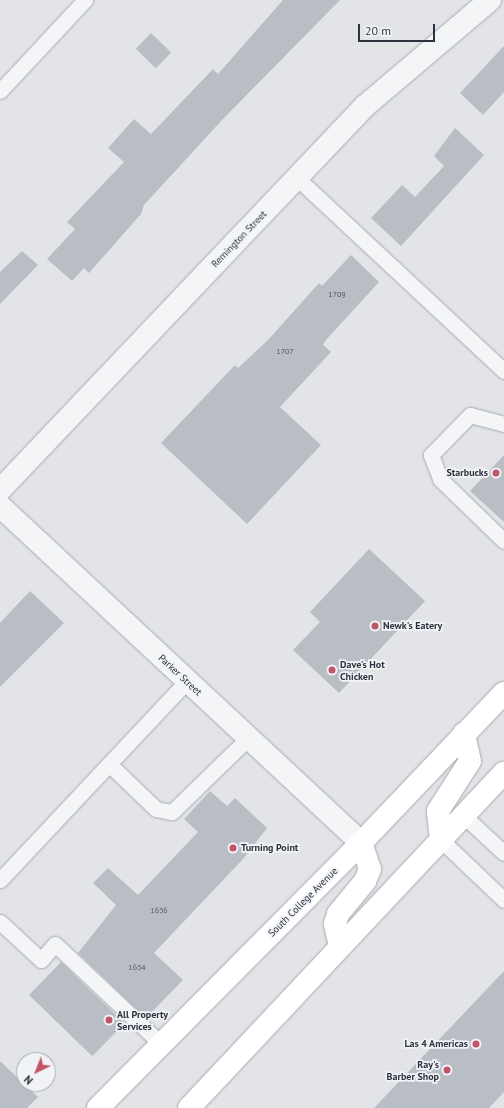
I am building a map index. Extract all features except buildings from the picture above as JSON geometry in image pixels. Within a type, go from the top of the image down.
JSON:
[{"type":"highway","name":"South College Avenue","points":[[98,1108],[361,843],[504,692]]},
{"type":"highway","points":[[441,840],[438,811],[470,760],[464,734]]},
{"type":"highway","points":[[189,1108],[504,773]]},
{"type":"highway","points":[[340,946],[335,924],[338,914],[366,881],[370,869],[361,843]]},
{"type":"street","name":"Remington Street","points":[[0,490],[387,85],[490,0]]},
{"type":"street","name":"Parker Street","points":[[0,506],[361,843]]},
{"type":"lane","points":[[0,91],[85,0]]},
{"type":"lane","points":[[297,178],[504,371]]},
{"type":"lane","points":[[504,424],[470,415],[431,455],[440,479],[504,540]]},
{"type":"lane","points":[[0,880],[187,681]]},
{"type":"lane","points":[[109,764],[156,809],[172,812],[248,738]]},
{"type":"lane","points":[[464,816],[504,853]]},
{"type":"lane","points":[[441,840],[504,900]]},
{"type":"lane","points":[[0,922],[41,960],[55,944],[162,1045]]},
{"type":"place","name":"Starbucks","points":[[496,473]]},
{"type":"place","name":"Newk's Eatery","points":[[375,626]]},
{"type":"place","name":"Dave's Hot Chicken","points":[[332,670]]},
{"type":"place","name":"Turning Point","points":[[233,848]]},
{"type":"place","name":"All Property Services","points":[[109,1020]]},
{"type":"place","name":"Las 4 Americas","points":[[476,1044]]},
{"type":"place","name":"Ray's Barber Shop","points":[[447,1070]]}]
